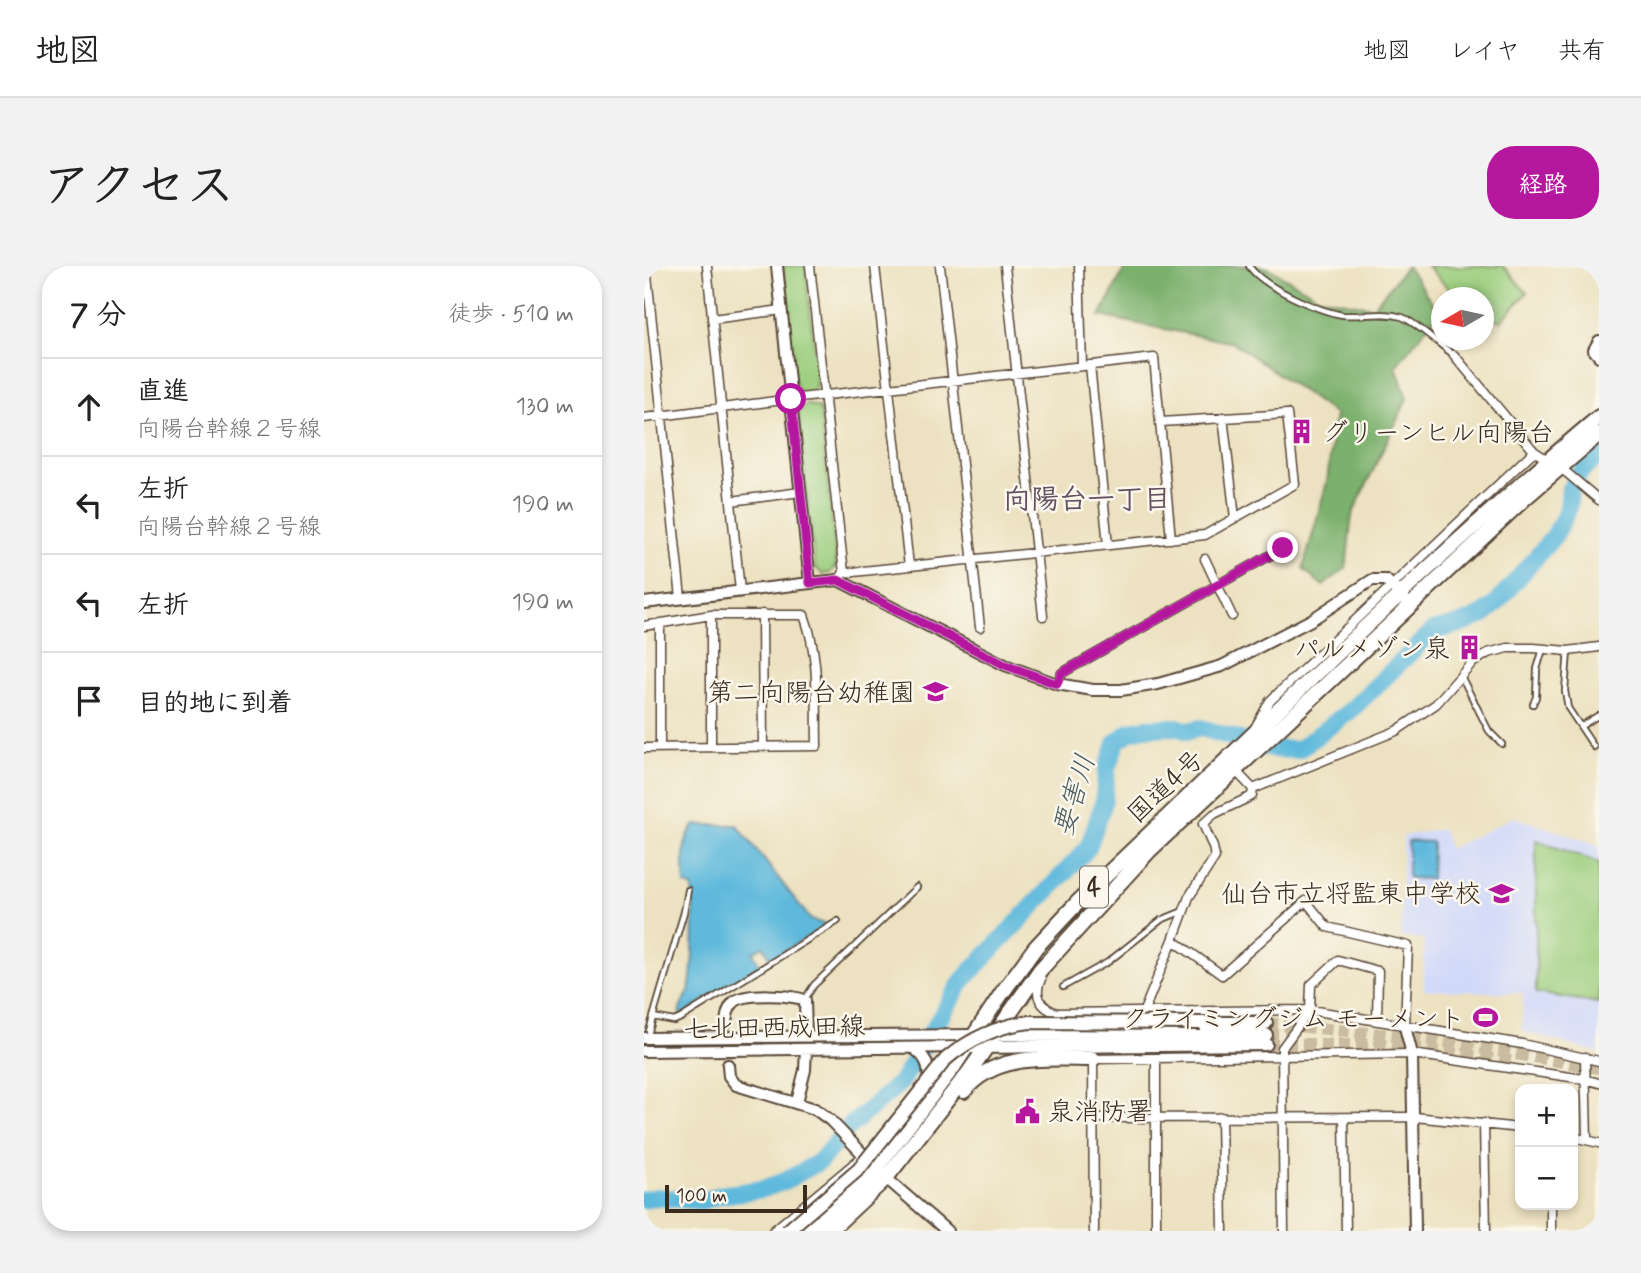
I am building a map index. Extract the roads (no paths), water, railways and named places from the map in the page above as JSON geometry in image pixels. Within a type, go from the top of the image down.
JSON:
[{"type":"highway","name":"国道4号","points":[[1559,468],[1599,417]]},
{"type":"highway","name":"国道4号","points":[[926,1115],[971,1041],[1035,948],[1061,920],[1401,596],[1599,434]]},
{"type":"highway","name":"国道4号","points":[[829,1231],[987,1046],[1052,957],[1149,851],[1269,740],[1401,596]]},
{"type":"highway","points":[[926,1115],[945,1115],[972,1082],[996,1066],[1029,1059],[1093,1059]]},
{"type":"highway","name":"国道4号","points":[[809,1231],[856,1190],[881,1173]]},
{"type":"main road","points":[[787,1231],[859,1169],[946,1059],[981,1035],[1013,1024],[1030,1022],[1201,1023],[1266,1034]]},
{"type":"main road","points":[[971,1041],[996,1034],[1266,1034]]},
{"type":"main road","points":[[971,1041],[987,1046],[1266,1034]]},
{"type":"street","points":[[646,266],[681,598]]},
{"type":"street","points":[[707,266],[740,591]]},
{"type":"street","points":[[777,266],[810,583]]},
{"type":"street","points":[[810,266],[841,577]]},
{"type":"street","points":[[875,266],[909,566]]},
{"type":"street","points":[[940,266],[980,627]]},
{"type":"street","points":[[1005,266],[1043,616]]},
{"type":"street","points":[[1079,266],[1086,366],[1108,545]]},
{"type":"street","points":[[712,319],[782,310]]},
{"type":"street","points":[[1599,341],[1594,350],[1599,356]]},
{"type":"street","points":[[1454,355],[1534,451],[1599,500]]},
{"type":"street","points":[[644,418],[1154,358],[1171,539]]},
{"type":"street","points":[[644,603],[810,583],[909,566],[1205,535],[1295,484],[1287,414],[1161,422]]},
{"type":"street","points":[[1223,416],[1235,518]]},
{"type":"street","points":[[841,577],[1005,665],[1057,684],[1093,690],[1121,690],[1158,684],[1222,666],[1268,644],[1372,580],[1386,580],[1401,596],[1534,451]]},
{"type":"street","points":[[731,500],[801,492]]},
{"type":"street","points":[[1057,684],[1062,673],[1283,548]]},
{"type":"street","points":[[1205,559],[1232,616]]},
{"type":"street","points":[[762,614],[763,747]]},
{"type":"street","points":[[711,615],[712,747]]},
{"type":"street","points":[[644,626],[711,615],[804,615],[816,662],[817,710],[817,746],[644,748]]},
{"type":"street","points":[[660,623],[660,748]]},
{"type":"street","points":[[1253,789],[1396,731],[1436,704],[1472,664],[1488,653],[1508,649],[1569,651],[1599,647]]},
{"type":"street","points":[[1143,1013],[1189,897],[1215,857],[1203,824],[1213,814],[1252,796],[1253,789],[1237,771]]},
{"type":"street","points":[[1173,940],[1222,975],[1306,901],[1327,927],[1408,946],[1405,1027],[1412,1054],[1415,1231]]},
{"type":"street","points":[[1052,957],[1038,985],[1037,993],[1039,1001],[1051,1012],[1310,1010],[1521,1044],[1599,1061]]},
{"type":"street","points":[[1284,1231],[1282,1048],[1310,1010],[1311,985],[1338,960],[1378,971],[1377,1021]]},
{"type":"street","points":[[726,1022],[728,1011],[735,1001],[746,996],[795,996],[805,1000],[806,1036]]},
{"type":"street","points":[[646,1035],[946,1036],[971,1041]]},
{"type":"street","name":"七北田西成田線","points":[[644,1051],[938,1048],[971,1041]]},
{"type":"street","points":[[909,1048],[922,1054],[930,1071],[926,1115]]},
{"type":"street","points":[[797,1102],[805,1070],[806,1049]]},
{"type":"street","points":[[1094,1231],[1093,1059],[1412,1054],[1599,1083]]},
{"type":"street","points":[[1585,1057],[1587,1140]]},
{"type":"street","points":[[1156,1059],[1156,1231]]},
{"type":"street","points":[[728,1065],[729,1076],[736,1085],[797,1102],[830,1120],[881,1173],[947,1231]]},
{"type":"street","points":[[1221,1117],[1223,1231]]},
{"type":"street","points":[[1094,1118],[1415,1117],[1515,1127]]},
{"type":"street","points":[[1344,1118],[1346,1231]]},
{"type":"street","points":[[1483,1123],[1486,1231]]},
{"type":"street","points":[[1578,1138],[1599,1143]]},
{"type":"street","points":[[773,1231],[859,1152]]},
{"type":"street","points":[[1551,1210],[1551,1231]]},
{"type":"lane","points":[[1249,266],[1254,274],[1298,300],[1343,315],[1375,313],[1404,317],[1454,355]]},
{"type":"lane","points":[[1532,704],[1536,697],[1537,669],[1543,649]]},
{"type":"lane","points":[[1569,651],[1565,691],[1568,708],[1594,747]]},
{"type":"lane","points":[[1461,676],[1489,731],[1502,744]]},
{"type":"lane","points":[[1581,726],[1599,715]]},
{"type":"lane","points":[[805,1000],[814,985],[917,887]]},
{"type":"lane","points":[[646,1035],[684,912],[688,890]]},
{"type":"lane","points":[[1063,986],[1108,962],[1161,920],[1185,910]]},
{"type":"lane","points":[[653,1017],[674,1021],[681,1018],[838,921]]},
{"type":"water","points":[[695,825],[737,825],[811,920],[828,925],[771,959],[763,946],[753,952],[760,966],[680,1016],[690,986],[694,937],[692,887],[685,885],[684,853],[687,838]]},
{"type":"water","points":[[1408,841],[1432,842],[1431,879],[1408,878]]},
{"type":"waterway","name":"要害川","points":[[644,1200],[657,1197],[702,1201],[720,1195],[763,1189],[785,1181],[819,1162],[850,1126],[901,1082],[963,980],[1088,848],[1103,805],[1107,768],[1117,741],[1131,731],[1146,728],[1177,727],[1188,731],[1201,728],[1271,749],[1298,750],[1351,710],[1433,631],[1467,622],[1484,614],[1496,604],[1555,535],[1568,509],[1570,489],[1581,471],[1599,456]]},
{"type":"tunnel","points":[[726,1022],[728,1065]]},
{"type":"tunnel","points":[[1266,1023],[1427,1039],[1599,1068]]},
{"type":"tunnel","points":[[1266,1035],[1301,1035]]},
{"type":"tunnel","points":[[1266,1044],[1382,1044],[1516,1062]]},
{"type":"place","name":"グリーンヒル向陽台","points":[[1302,432]]},
{"type":"place","name":"パルメゾン泉","points":[[1470,648]]},
{"type":"place","name":"第二向陽台幼稚園","points":[[935,692]]},
{"type":"place","name":"仙台市立将監東中学校","points":[[1501,893]]},
{"type":"place","name":"クライミングジム モーメント","points":[[1485,1018]]},
{"type":"place","name":"泉消防署","points":[[1028,1111]]},
{"type":"district","name":"向陽台一丁目","points":[[1087,498]]}]
